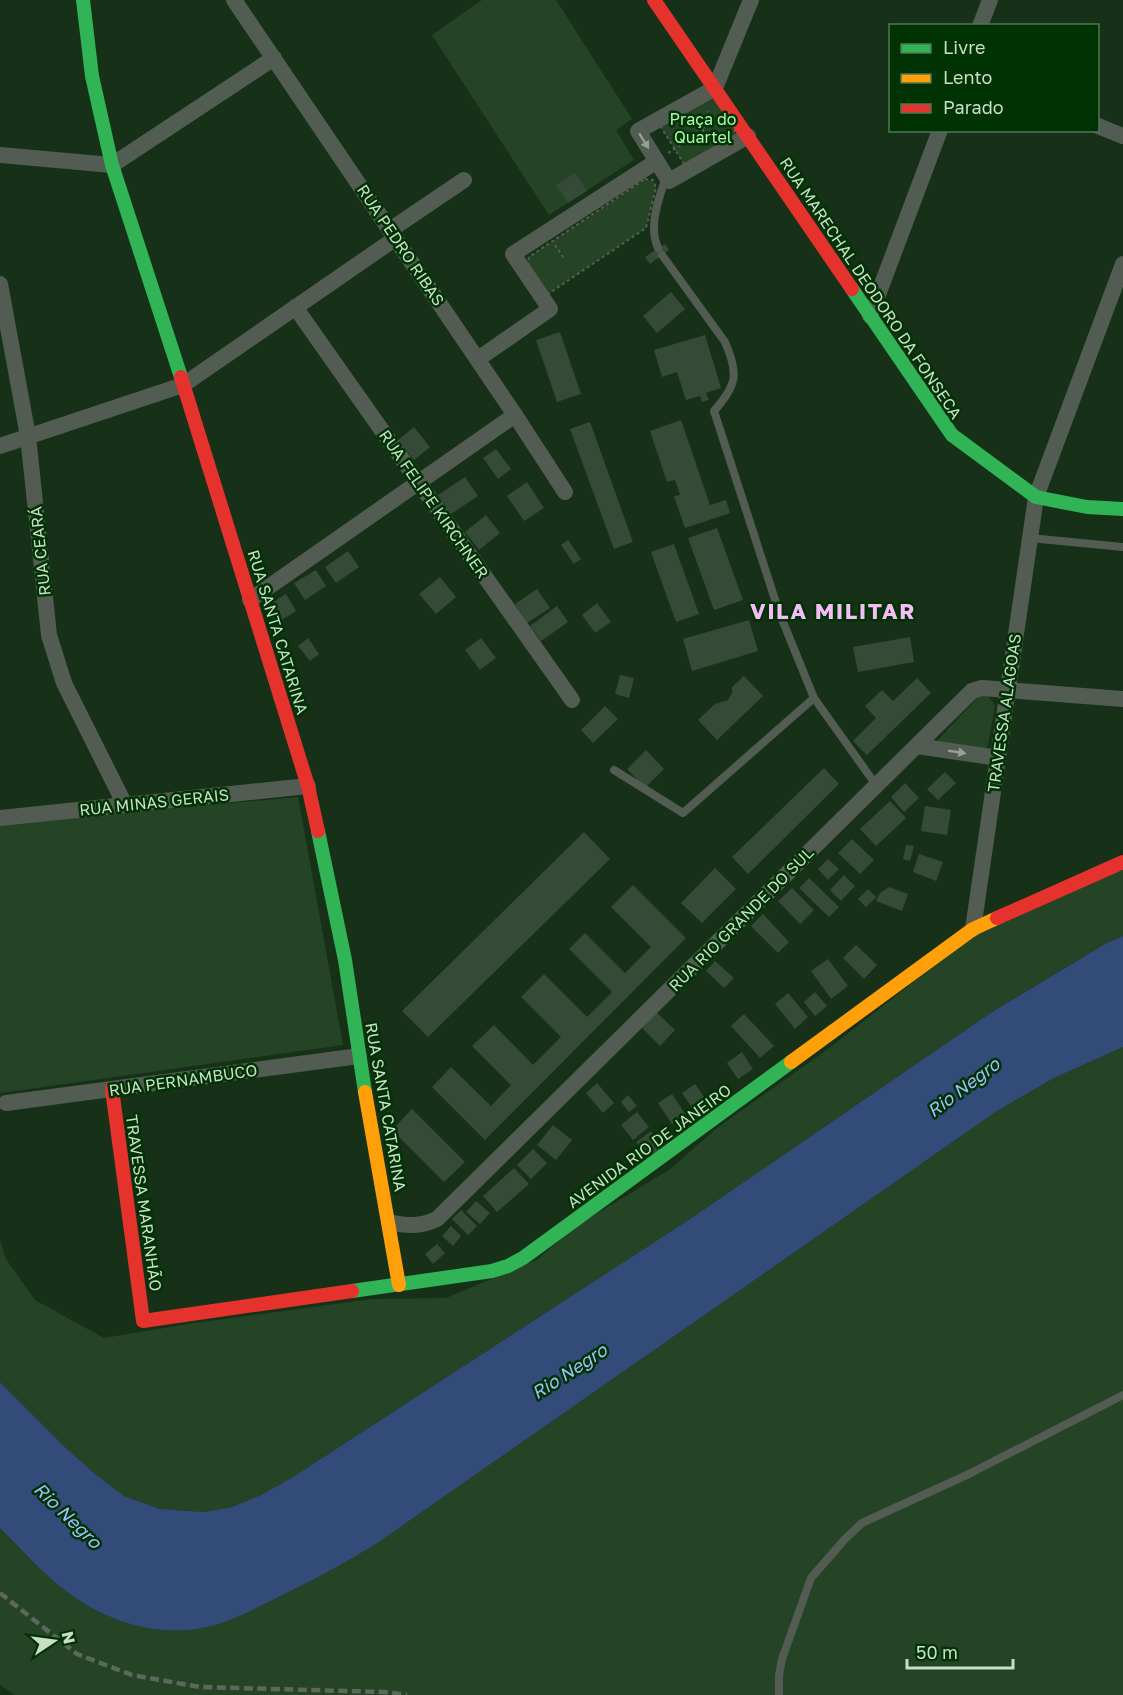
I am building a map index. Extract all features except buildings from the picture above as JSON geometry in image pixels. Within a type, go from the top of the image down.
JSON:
[{"type":"street","name":"RUA SANTA CATARINA","points":[[83,0],[92,76],[112,165],[308,786],[345,960],[399,1285]]},
{"type":"street","name":"RUA PEDRO RIBAS","points":[[234,0],[478,359],[565,492]]},
{"type":"street","name":"RUA MARECHAL DEODORO DA FONSECA","points":[[654,0],[952,435],[1036,497],[1087,507],[1123,509]]},
{"type":"street","points":[[748,136],[670,181],[659,178],[657,161],[638,130],[715,88],[751,0]]},
{"type":"street","points":[[981,24],[990,0]]},
{"type":"street","points":[[0,155],[112,165],[274,58]]},
{"type":"street","points":[[1099,126],[1123,136]]},
{"type":"street","points":[[870,316],[939,132]]},
{"type":"street","points":[[478,359],[550,309],[513,254],[657,161]]},
{"type":"street","points":[[0,446],[183,385],[295,308],[464,180]]},
{"type":"street","name":"TRAVESSA ALAGOAS","points":[[973,929],[1036,497],[1123,264]]},
{"type":"street","name":"RUA CEARÁ","points":[[0,284],[28,436],[50,635],[56,661],[64,683],[125,805]]},
{"type":"street","name":"RUA FELIPE KIRCHNER","points":[[295,308],[572,700]]},
{"type":"street","points":[[250,600],[515,415]]},
{"type":"street","name":"RUA RIO GRANDE DO SUL","points":[[389,1222],[411,1226],[426,1225],[437,1219],[972,691],[982,688],[1123,699]]},
{"type":"street","points":[[917,746],[998,758]]},
{"type":"street","name":"RUA MINAS GERAIS","points":[[0,818],[308,786]]},
{"type":"street","name":"AVENIDA RIO DE JANEIRO","points":[[143,1321],[399,1285],[508,1266],[523,1258],[973,929],[1123,862]]},
{"type":"street","name":"RUA PERNAMBUCO","points":[[6,1103],[360,1056]]},
{"type":"street","name":"TRAVESSA MARANHÃO","points":[[112,1089],[143,1321]]},
{"type":"lane","points":[[659,178],[654,228],[660,251],[725,342],[732,358],[734,374],[729,393],[714,411],[779,612],[814,698],[876,786]]},
{"type":"lane","points":[[1030,538],[1123,546]]},
{"type":"lane","points":[[614,770],[683,813],[814,698]]},
{"type":"lane","points":[[779,1695],[782,1659],[811,1578],[862,1523],[969,1474],[1123,1395]]},
{"type":"path","points":[[713,93],[738,137],[686,167],[675,148],[659,124],[713,93]]},
{"type":"path","points":[[657,161],[694,137]]},
{"type":"path","points":[[659,178],[646,228],[548,294],[528,263],[529,257],[645,179],[659,178]]},
{"type":"green space","points":[[482,0],[556,0],[632,119],[616,130],[634,160],[549,215],[432,35]]},
{"type":"green space","name":"Praça do Quartel","points":[[713,93],[738,137],[686,167],[659,124]]},
{"type":"green space","points":[[645,179],[654,181],[656,188],[646,228],[548,294],[528,263],[529,257]]},
{"type":"green space","points":[[988,696],[995,705],[988,745],[985,750],[936,742],[977,698]]},
{"type":"green space","points":[[298,797],[343,1045],[0,1093],[0,824]]},
{"type":"green space","points":[[1123,867],[1123,936],[1105,944],[992,1012],[690,1219],[293,1477],[261,1495],[232,1507],[204,1512],[160,1509],[124,1496],[65,1447],[0,1382],[0,1240],[6,1259],[35,1300],[104,1338],[372,1299],[446,1298],[537,1260],[576,1226],[669,1170],[717,1128],[828,1049],[971,937]]},
{"type":"green space","points":[[1123,1047],[1123,1695],[15,1695],[0,1685],[0,1528],[66,1591],[113,1618],[151,1629],[190,1630],[236,1618],[339,1566],[376,1544],[997,1111],[1054,1078]]},
{"type":"water","name":"Rio Negro","points":[[1123,936],[1123,1047],[1054,1078],[997,1111],[376,1544],[288,1593],[230,1620],[210,1626],[190,1630],[151,1629],[113,1618],[77,1599],[46,1575],[0,1528],[0,1382],[65,1447],[124,1496],[160,1509],[204,1512],[232,1507],[261,1495],[293,1477],[690,1219],[992,1012],[1105,944]]},
{"type":"railway","points":[[0,1593],[77,1654],[132,1675],[200,1687],[384,1692],[407,1695]]},
{"type":"traffic: fast","points":[[83,0],[92,76],[112,165],[181,377]]},
{"type":"traffic: fast","points":[[852,289],[952,435],[1036,497],[1087,507],[1123,509]]},
{"type":"traffic: fast","points":[[318,831],[345,960],[365,1092]]},
{"type":"traffic: fast","points":[[352,1291],[492,1271],[508,1266],[523,1258],[791,1062]]},
{"type":"traffic: slow","points":[[791,1062],[973,929],[997,918]]},
{"type":"traffic: slow","points":[[365,1092],[399,1285]]},
{"type":"traffic: jam","points":[[654,0],[852,289]]},
{"type":"traffic: jam","points":[[181,377],[308,786],[318,831]]},
{"type":"traffic: jam","points":[[997,918],[1123,862]]},
{"type":"traffic: jam","points":[[112,1089],[143,1321],[352,1291]]},
{"type":"district","name":"VILA MILITAR","points":[[833,610]]}]
